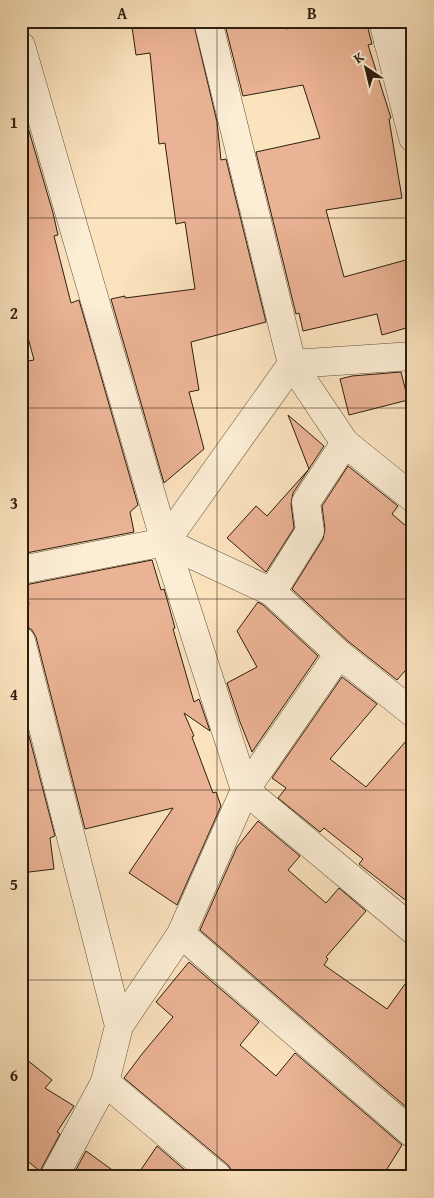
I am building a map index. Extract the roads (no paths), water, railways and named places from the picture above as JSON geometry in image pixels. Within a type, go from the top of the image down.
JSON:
[{"type":"street","points":[[208,21],[292,364],[345,443],[413,498]]},
{"type":"street","points":[[395,33],[413,138]]},
{"type":"street","points":[[21,46],[165,542],[246,790],[413,930]]},
{"type":"street","points":[[292,364],[413,356]]},
{"type":"street","points":[[165,542],[292,364]]},
{"type":"street","points":[[272,592],[310,531],[306,502],[345,443]]},
{"type":"street","points":[[21,570],[165,542],[272,592],[339,654],[413,713]]},
{"type":"street","points":[[21,641],[119,1026]]},
{"type":"street","points":[[54,1177],[105,1082],[119,1026],[181,934],[246,790],[339,654]]},
{"type":"street","points":[[181,934],[413,1134]]},
{"type":"street","points":[[105,1082],[218,1177]]}]
